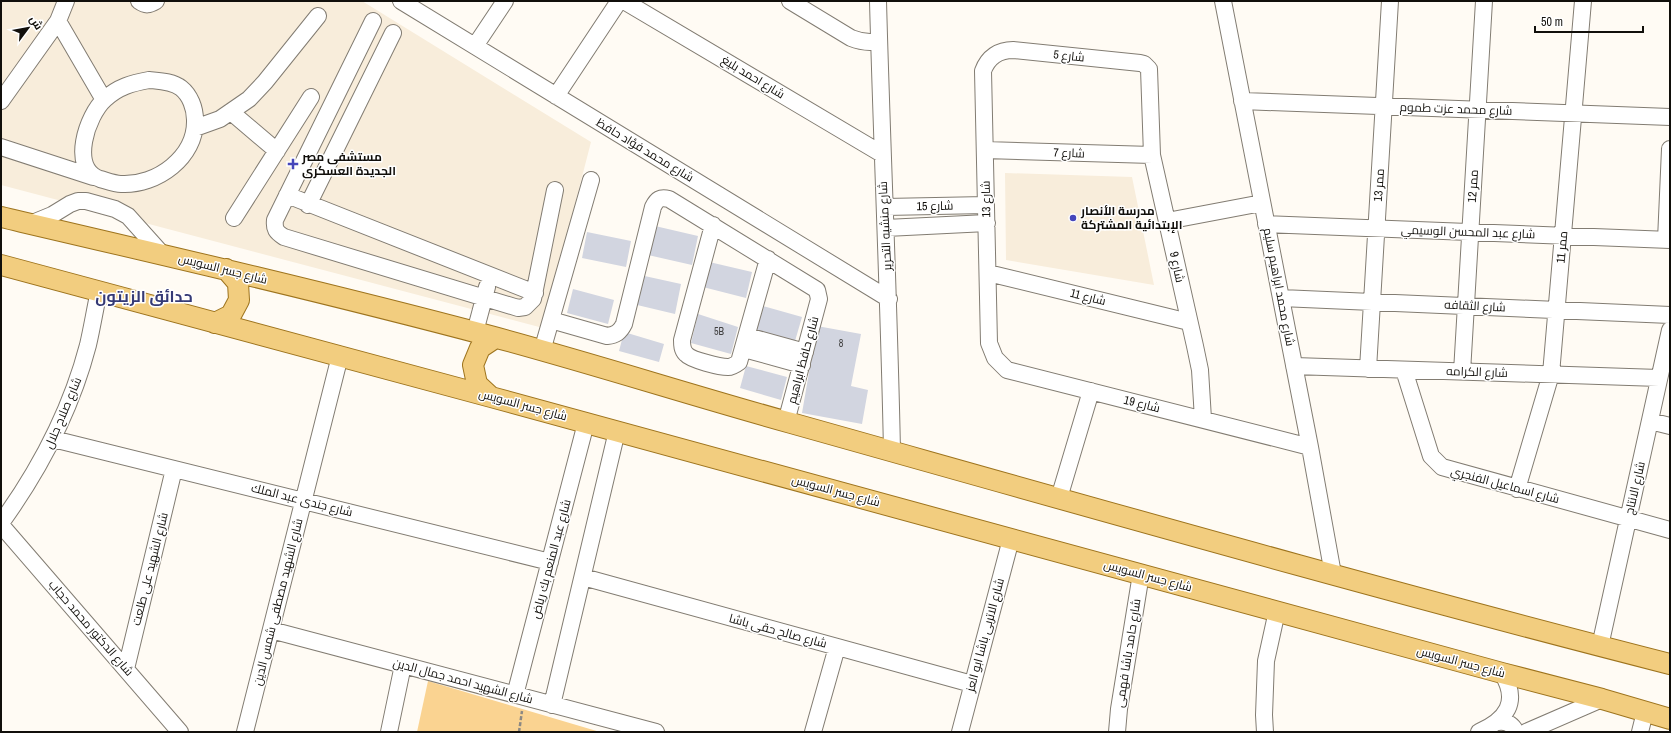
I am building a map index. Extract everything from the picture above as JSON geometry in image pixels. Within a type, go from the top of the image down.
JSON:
[{"type":"main road","name":"شارع جسر السويس","points":[[1,217],[226,269],[475,332],[786,422],[1059,498],[1333,574],[1670,664]]},
{"type":"main road","name":"شارع جسر السويس","points":[[1,265],[618,431],[1602,699],[1670,719]]},
{"type":"main road","points":[[215,323],[231,315],[240,300],[238,283],[226,269]]},
{"type":"main road","points":[[491,397],[477,384],[473,366],[480,348],[495,338]]},
{"type":"street","points":[[1,101],[58,20],[66,1]]},
{"type":"street","points":[[140,1],[149,5],[156,1]]},
{"type":"street","name":"شارع محمد فؤاد حافظ","points":[[401,1],[889,299]]},
{"type":"street","points":[[475,46],[505,1]]},
{"type":"street","points":[[556,96],[619,1]]},
{"type":"street","name":"شارع احمد بليغ","points":[[624,1],[882,154]]},
{"type":"street","points":[[790,1],[851,38],[865,42],[879,42]]},
{"type":"street","name":"شارع منشيه التحرير","points":[[878,1],[882,154],[889,299],[892,451]]},
{"type":"street","name":"شارع محمد ابراهيم سليم","points":[[1223,1],[1310,447],[1333,574]]},
{"type":"street","name":"ممر 13","points":[[1368,369],[1390,1]]},
{"type":"street","name":"ممر 12","points":[[1462,372],[1484,1]]},
{"type":"street","name":"ممر 11","points":[[1517,489],[1550,374],[1583,1]]},
{"type":"street","points":[[195,128],[214,121],[231,112],[249,99],[265,82],[318,16]]},
{"type":"street","points":[[58,20],[104,100]]},
{"type":"street","points":[[373,21],[275,220],[274,227],[277,233],[284,237],[484,298],[518,308],[525,307],[530,304],[535,293],[556,190]]},
{"type":"street","points":[[308,205],[393,34]]},
{"type":"street","name":"شارع 5","points":[[991,57],[1006,50],[1013,50],[1140,63],[1148,67]]},
{"type":"street","name":"شارع 13","points":[[989,342],[983,71],[991,57]]},
{"type":"street","name":"شارع 9","points":[[1148,67],[1150,72],[1152,155],[1200,370],[1203,419]]},
{"type":"street","points":[[1,147],[98,178],[121,184],[141,181],[161,174],[177,162],[186,152],[192,141],[195,128],[195,114],[191,100],[180,87],[167,82],[149,80],[134,82],[117,89],[104,100],[94,113],[84,144],[83,160],[86,168],[98,178]]},
{"type":"street","points":[[234,218],[311,97]]},
{"type":"street","name":"شارع محمد عزت طموم","points":[[1242,101],[1670,117]]},
{"type":"street","points":[[231,112],[277,151]]},
{"type":"street","points":[[1668,240],[1670,149]]},
{"type":"street","name":"شارع 7","points":[[985,150],[1152,155]]},
{"type":"street","points":[[96,204],[98,178]]},
{"type":"street","points":[[542,351],[591,180]]},
{"type":"street","points":[[115,209],[121,184]]},
{"type":"street","points":[[287,195],[308,205],[535,293]]},
{"type":"street","points":[[550,320],[607,336],[614,335],[620,331],[624,324],[656,200],[662,197],[669,199],[712,225],[768,259],[746,343],[739,362],[734,366],[727,368],[690,358],[682,347],[682,340],[712,225]]},
{"type":"street","points":[[30,224],[52,215],[78,201],[96,204],[115,209],[128,216],[162,255]]},
{"type":"street","points":[[1167,220],[1262,203]]},
{"type":"street","name":"شارع 15","points":[[885,207],[986,205]]},
{"type":"street","points":[[886,228],[987,223]]},
{"type":"street","name":"شارع عبد المحسن الوسيمي","points":[[1266,224],[1668,240]]},
{"type":"street","name":"شارع حافظ ابراهيم","points":[[768,259],[814,287],[817,290],[819,299],[786,422]]},
{"type":"street","name":"شارع 11","points":[[988,273],[1189,322]]},
{"type":"street","points":[[475,332],[490,276]]},
{"type":"street","name":"شارع صلاح جلال","points":[[1,524],[38,469],[73,394],[88,346],[99,291]]},
{"type":"street","name":"شارع الثقافه","points":[[1281,298],[1670,315]]},
{"type":"street","name":"شارع الانتاج","points":[[1600,646],[1670,330]]},
{"type":"street","name":"شارع 19","points":[[989,342],[995,358],[1007,370],[1310,447]]},
{"type":"street","points":[[746,343],[803,359]]},
{"type":"street","name":"شارع الشهيد مصطفى شمس الدين","points":[[245,732],[340,356]]},
{"type":"street","name":"شارع الكرامه","points":[[1294,366],[1659,378]]},
{"type":"street","name":"شارع اسماعيل الفنجري","points":[[1404,370],[1431,456],[1436,462],[1449,470],[1670,530]]},
{"type":"street","points":[[1059,498],[1091,391]]},
{"type":"street","points":[[1650,421],[1670,426]]},
{"type":"street","name":"شارع عبد المنعم بك رياض","points":[[519,696],[550,562],[586,423]]},
{"type":"street","points":[[552,704],[618,431]]},
{"type":"street","name":"شارع جندى عبد الملك","points":[[53,439],[550,562]]},
{"type":"street","name":"شارع الشهيد على طلعت","points":[[126,669],[174,469]]},
{"type":"street","name":"شارع الدكتور محمد حجاب","points":[[1,524],[180,732]]},
{"type":"street","name":"شارع الاتربى باشا ابو العز","points":[[960,732],[1011,539]]},
{"type":"street","name":"شارع حامد باشا فهمى","points":[[1117,732],[1119,709],[1141,574]]},
{"type":"street","name":"شارع صالح حقى باشا","points":[[583,577],[972,684]]},
{"type":"street","points":[[1266,732],[1264,715],[1266,661],[1277,611]]},
{"type":"street","name":"شارع الشهيد احمد جمال الدين","points":[[271,630],[655,732]]},
{"type":"street","points":[[814,732],[837,647]]},
{"type":"street","points":[[389,732],[403,665]]},
{"type":"street","points":[[1479,732],[1498,722],[1508,708],[1510,693],[1506,679],[1502,673]]},
{"type":"street","points":[[1526,732],[1602,699]]},
{"type":"street","points":[[1640,732],[1645,712]]},
{"type":"street","points":[[1498,722],[1509,723],[1513,726],[1516,732]]},
{"type":"path","points":[[519,696],[519,732]]},
{"type":"shaded area","name":"مستشفى مصر الجديدة العسكرى","points":[[1,1],[362,1],[591,142],[543,328],[1,185]]},
{"type":"shaded area","name":"مدرسة الأنصار الإبتدائية المشتركة","points":[[1005,173],[1132,177],[1154,285],[1006,260]]},
{"type":"shaded area","points":[[428,681],[600,732],[417,732]]},
{"type":"building","points":[[655,226],[698,236],[692,265],[648,255]]},
{"type":"building","points":[[587,232],[631,241],[626,267],[582,258]]},
{"type":"building","points":[[705,261],[752,272],[746,298],[699,286]]},
{"type":"building","points":[[640,275],[681,284],[675,314],[633,304]]},
{"type":"building","points":[[573,289],[614,300],[608,324],[567,313]]},
{"type":"building","points":[[763,306],[802,317],[793,348],[754,338]]},
{"type":"building","points":[[698,314],[738,327],[731,354],[691,343]]},
{"type":"building","points":[[817,326],[861,334],[851,386],[868,390],[862,424],[802,413]]},
{"type":"building","points":[[624,332],[664,344],[659,362],[619,351]]},
{"type":"building","points":[[746,366],[787,377],[781,400],[740,388]]},
{"type":"place","name":"مستشفى مصر الجديدة العسكرى","points":[[293,164]]},
{"type":"place","name":"مدرسة الأنصار الإبتدائية المشتركة","points":[[1073,218]]},
{"type":"district","name":"حدائق الزيتون","points":[[144,296]]}]
